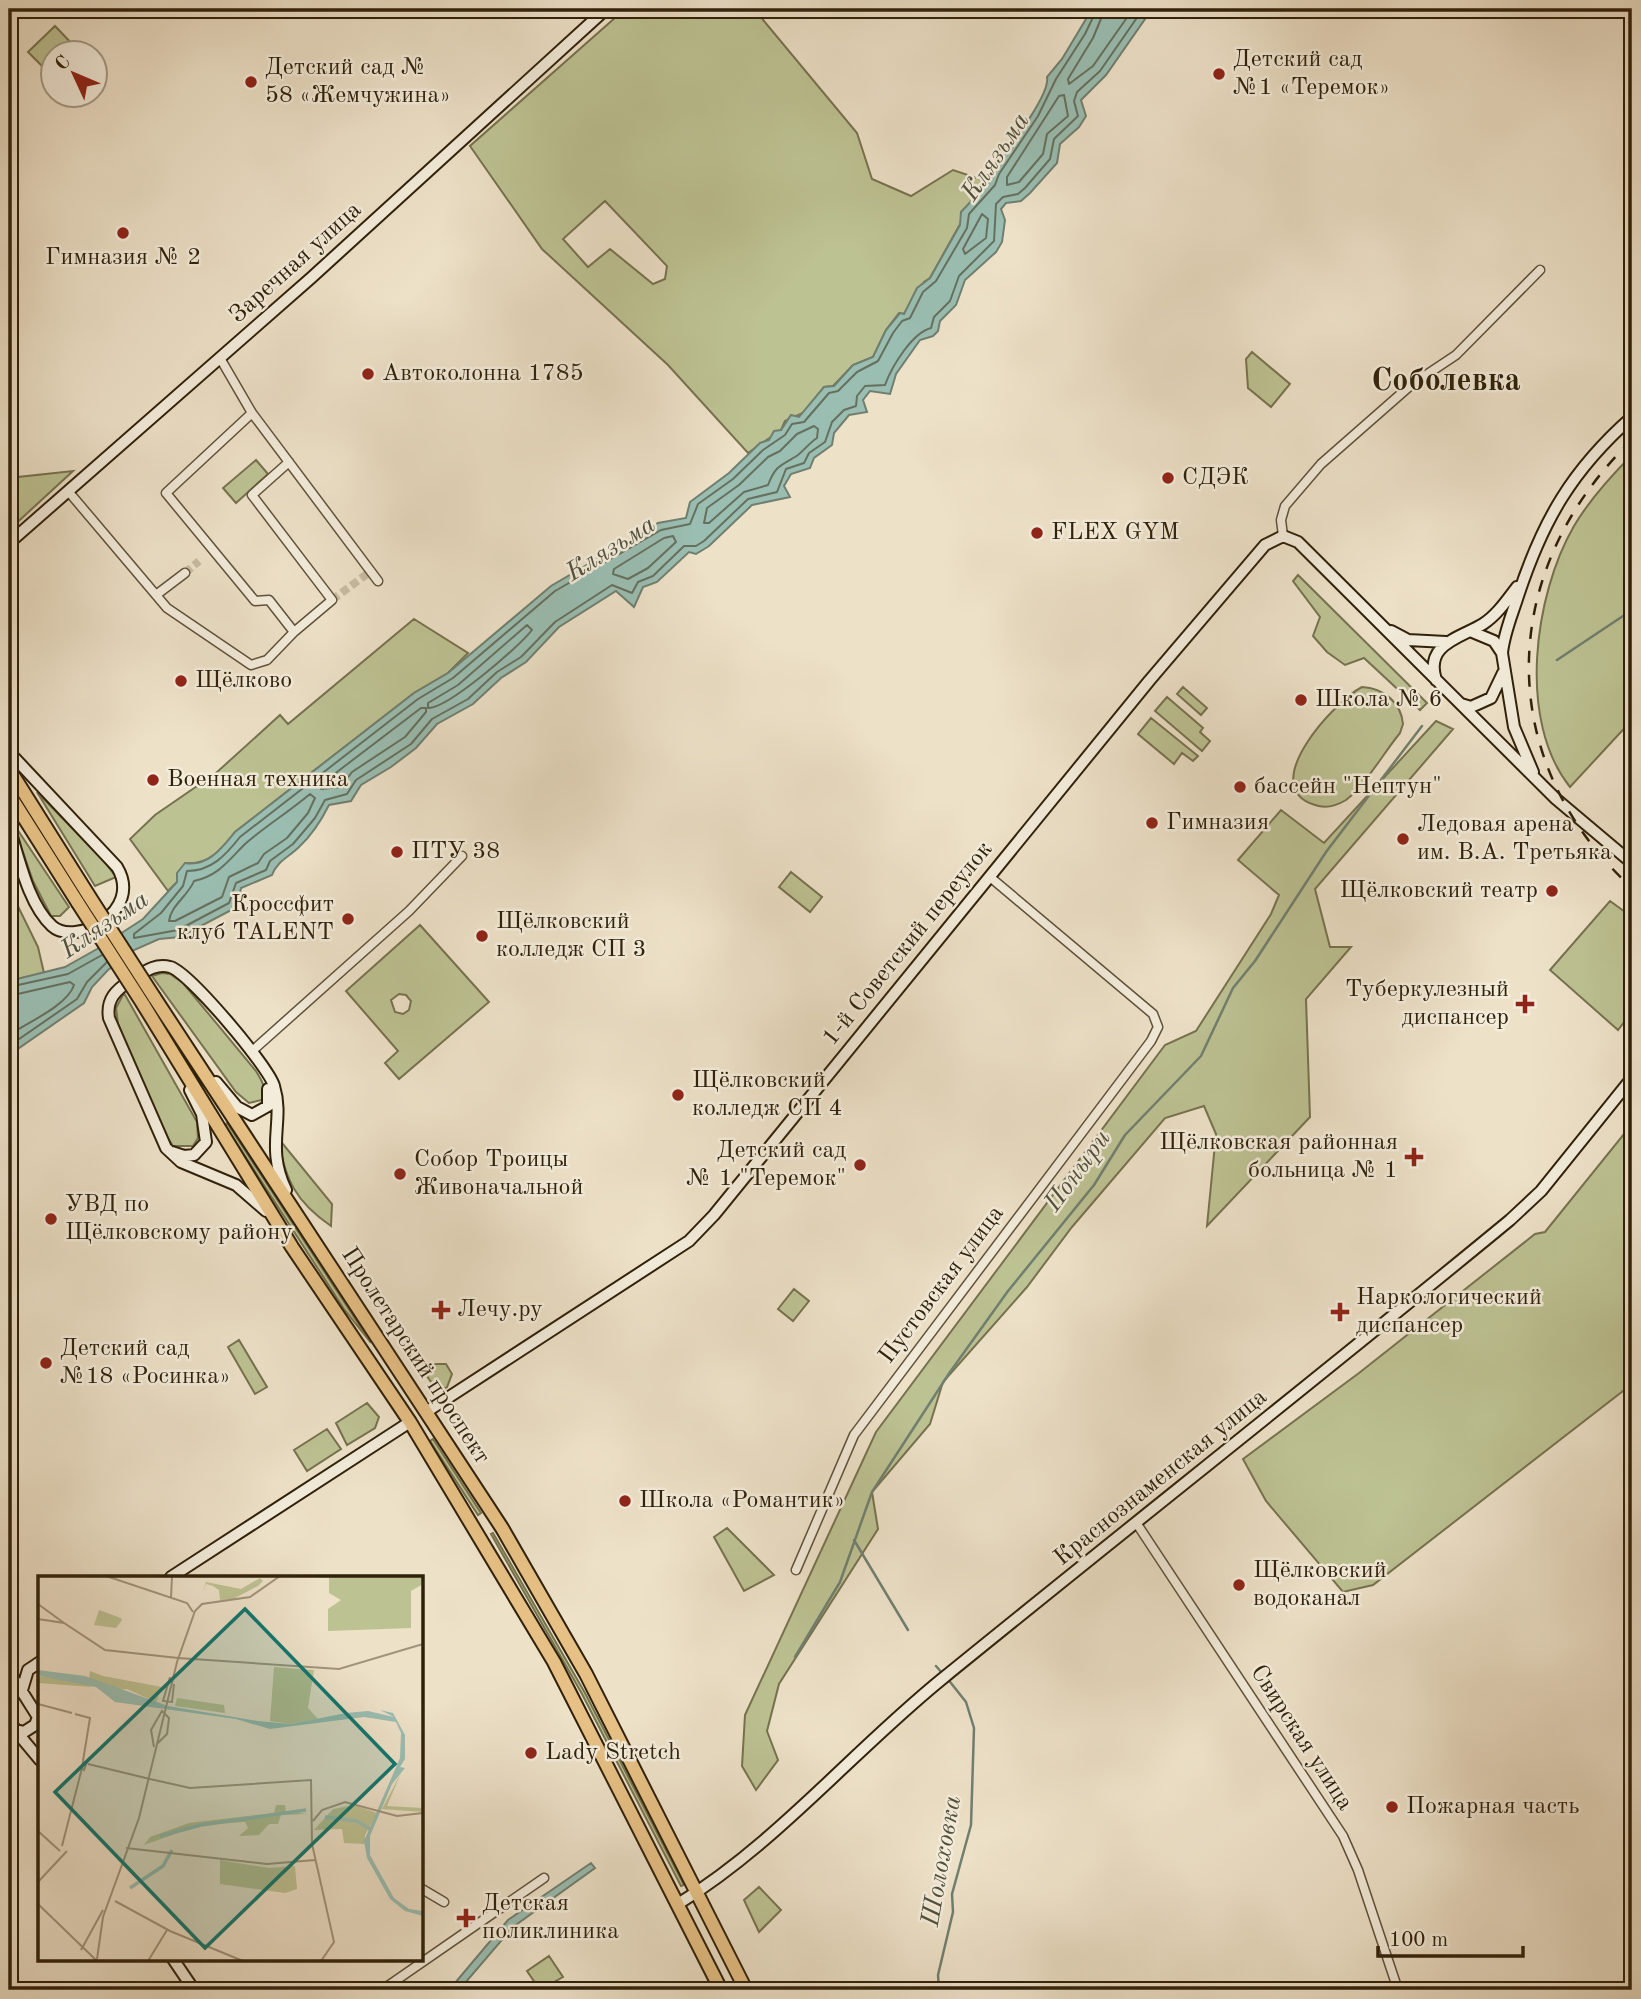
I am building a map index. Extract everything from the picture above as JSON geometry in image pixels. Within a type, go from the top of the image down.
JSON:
[{"type":"main road","name":"Пролетарский проспект","points":[[9,769],[84,899]]},
{"type":"main road","name":"Пролетарский проспект","points":[[9,794],[84,899],[149,1000],[277,1222],[410,1422],[482,1540],[554,1661],[721,1990]]},
{"type":"main road","name":"Пролетарский проспект","points":[[162,1021],[295,1209],[502,1528],[586,1674],[746,1990]]},
{"type":"main road","points":[[410,1422],[426,1412]]},
{"type":"main road","points":[[482,1540],[488,1527],[502,1528]]},
{"type":"street","name":"Заречная улица","points":[[9,543],[220,358],[606,9]]},
{"type":"street","points":[[1540,270],[1456,355],[1411,385],[1321,464],[1285,506],[1281,520],[1283,536],[1298,542],[1540,783],[1632,863]]},
{"type":"street","points":[[220,358],[252,413],[378,581]]},
{"type":"street","points":[[252,413],[166,493],[255,601],[269,600],[294,632]]},
{"type":"street","points":[[1540,783],[1514,727],[1502,653],[1537,540],[1559,499],[1589,459],[1632,417]]},
{"type":"street","points":[[68,491],[167,608],[251,665],[267,660],[294,632],[332,600],[252,495],[289,462]]},
{"type":"street","name":"1-й Советский переулок","points":[[426,1412],[689,1241],[714,1215],[1265,545],[1283,536]]},
{"type":"street","points":[[156,595],[185,573]]},
{"type":"street","points":[[1437,682],[1433,659],[1448,642],[1485,623],[1502,607],[1524,578]]},
{"type":"street","points":[[1380,625],[1408,640],[1448,642]]},
{"type":"street","points":[[1470,631],[1494,641],[1502,653]]},
{"type":"street","points":[[1455,700],[1471,707],[1491,698],[1504,671]]},
{"type":"street","points":[[9,752],[117,867],[124,886],[122,903],[114,912],[81,932],[70,934],[55,928],[32,893],[9,827]]},
{"type":"street","points":[[251,1052],[409,911],[463,856]]},
{"type":"street","name":"Пустовская улица","points":[[796,1570],[854,1434],[1151,1041],[1158,1027],[1153,1014],[990,877]]},
{"type":"street","points":[[277,1222],[236,1185],[181,1162],[166,1148],[112,1028],[108,1011],[115,992],[154,967],[178,969],[200,990],[260,1063],[275,1088],[275,1161],[295,1209]]},
{"type":"street","points":[[162,1021],[228,1098],[247,1114],[259,1113],[268,1106],[269,1094],[260,1063]]},
{"type":"street","points":[[162,1021],[202,1114],[206,1130],[204,1145],[194,1155],[177,1154],[166,1148]]},
{"type":"street","name":"Краснознаменская улица","points":[[678,1904],[698,1892],[774,1831],[939,1681],[1137,1524],[1510,1220],[1541,1191],[1632,1078]]},
{"type":"street","points":[[173,1576],[410,1422]]},
{"type":"street","name":"Свирская улица","points":[[1137,1524],[1342,1836],[1358,1870],[1398,1990]]},
{"type":"street","points":[[9,1669],[28,1670],[38,1663]]},
{"type":"street","points":[[9,1669],[38,1718],[29,1743]]},
{"type":"street","points":[[22,1690],[28,1670]]},
{"type":"street","points":[[11,1725],[23,1732],[38,1718]]},
{"type":"street","points":[[11,1725],[29,1743],[38,1757]]},
{"type":"street","points":[[382,1990],[544,1878]]},
{"type":"street","points":[[424,1890],[444,1902]]},
{"type":"street","points":[[174,1960],[194,1990]]},
{"type":"green space","points":[[625,9],[754,9],[857,133],[872,179],[911,196],[953,170],[989,182],[973,201],[930,278],[924,282],[904,314],[899,313],[886,330],[873,357],[853,365],[833,386],[824,387],[805,412],[785,421],[781,430],[748,453],[668,365],[542,249],[470,146]],"holes":[[[605,201],[667,266],[665,279],[653,284],[610,249],[588,267],[563,239]]]},
{"type":"green space","points":[[55,26],[66,38],[43,38]]},
{"type":"green space","points":[[38,42],[38,62],[28,52]]},
{"type":"green space","points":[[1252,352],[1290,384],[1271,407],[1248,388],[1246,359]]},
{"type":"green space","points":[[1632,455],[1632,720],[1570,787],[1553,760],[1543,728],[1537,694],[1541,622],[1560,554],[1574,526],[1601,488]]},
{"type":"green space","points":[[256,460],[268,474],[236,503],[223,488]]},
{"type":"green space","points":[[73,471],[9,530],[9,478]]},
{"type":"green space","points":[[1298,575],[1427,703],[1420,710],[1364,658],[1345,665],[1327,652],[1313,636],[1320,617],[1293,581]]},
{"type":"green space","points":[[414,619],[468,653],[448,673],[414,693],[235,832],[214,855],[201,862],[185,863],[177,882],[168,891],[130,839],[155,815],[216,773],[280,715],[288,724]]},
{"type":"green space","points":[[1183,687],[1207,708],[1201,715],[1177,694]]},
{"type":"green space","points":[[1362,687],[1384,693],[1395,703],[1402,716],[1400,733],[1367,778],[1346,800],[1331,806],[1315,805],[1299,795],[1293,781],[1296,763],[1319,726],[1350,695]]},
{"type":"green space","points":[[1167,697],[1203,728],[1200,732],[1210,741],[1202,751],[1155,711]]},
{"type":"green space","points":[[1151,718],[1198,756],[1193,761],[1182,753],[1174,764],[1138,734]]},
{"type":"green space","points":[[1436,721],[1453,729],[1315,889],[1330,947],[1351,947],[1306,999],[1310,1117],[1207,1226],[1216,1134],[1204,1106],[1165,1118],[1072,1227],[1027,1287],[943,1382],[930,1424],[872,1492],[878,1529],[779,1684],[767,1731],[778,1760],[756,1790],[742,1766],[745,1715],[876,1432],[1165,1045],[1196,1031],[1271,914],[1279,895],[1238,860],[1281,810],[1324,843]]},
{"type":"green space","points":[[37,792],[103,860],[116,877],[95,886]]},
{"type":"green space","points":[[13,823],[69,907],[60,916],[51,916],[33,881]]},
{"type":"green space","points":[[791,872],[822,897],[810,912],[779,887]]},
{"type":"green space","points":[[9,888],[38,947],[44,973],[9,981]]},
{"type":"green space","points":[[1610,901],[1632,917],[1632,1012],[1618,1030],[1550,970]]},
{"type":"green space","points":[[420,925],[489,1002],[399,1079],[385,1063],[398,1051],[346,991]],"holes":[[[399,994],[406,995],[411,1001],[409,1010],[403,1014],[395,1012],[391,1000]]]},
{"type":"green space","points":[[170,974],[183,983],[256,1071],[264,1088],[262,1100],[249,1103],[236,1092],[152,976]]},
{"type":"green space","points":[[124,993],[197,1122],[198,1138],[193,1146],[173,1146],[164,1132],[118,1024],[116,1008]]},
{"type":"green space","points":[[227,1123],[371,1343],[344,1309],[225,1125]]},
{"type":"green space","points":[[1632,1124],[1632,1384],[1373,1585],[1343,1592],[1266,1501],[1243,1459],[1359,1373],[1535,1234],[1545,1232]]},
{"type":"green space","points":[[278,1138],[332,1204],[331,1226],[309,1208],[294,1189],[284,1166]]},
{"type":"green space","points":[[794,1289],[809,1301],[793,1321],[778,1309]]},
{"type":"green space","points":[[239,1340],[267,1387],[255,1394],[228,1347]]},
{"type":"green space","points":[[446,1364],[452,1374],[447,1387],[438,1392],[422,1369]]},
{"type":"green space","points":[[367,1403],[379,1417],[375,1428],[347,1445],[336,1423]]},
{"type":"green space","points":[[327,1429],[341,1449],[307,1471],[294,1450]]},
{"type":"green space","points":[[433,1439],[481,1513],[478,1515],[430,1441]]},
{"type":"green space","points":[[727,1528],[774,1575],[744,1591],[714,1537]]},
{"type":"green space","points":[[493,1533],[585,1693],[684,1885],[681,1886],[582,1694],[491,1534]]},
{"type":"green space","points":[[759,1887],[781,1910],[759,1932],[744,1900]]},
{"type":"green space","points":[[549,1956],[563,1977],[540,1990],[527,1971]]},
{"type":"water","points":[[1092,9],[1152,9],[1106,75],[1081,100],[1086,116],[1079,127],[1060,144],[1057,163],[1021,201],[1006,203],[1001,209],[1005,220],[1002,242],[996,252],[965,280],[956,305],[940,321],[938,331],[933,336],[920,340],[896,374],[890,394],[870,391],[863,400],[867,412],[849,415],[834,433],[832,445],[814,458],[810,468],[791,474],[784,486],[790,497],[752,505],[709,546],[696,554],[689,552],[657,582],[643,587],[634,607],[616,591],[559,627],[526,662],[501,678],[473,704],[437,724],[416,748],[391,767],[361,785],[351,801],[329,805],[312,833],[280,863],[272,875],[241,888],[237,907],[180,937],[159,939],[134,950],[108,970],[92,987],[84,1003],[9,1055],[9,981],[65,967],[143,919],[177,882],[177,873],[185,863],[201,862],[214,855],[235,832],[414,693],[448,673],[551,586],[658,523],[686,518],[690,502],[729,473],[760,443],[769,440],[774,431],[781,430],[791,415],[799,417],[824,387],[834,386],[853,365],[873,357],[886,330],[900,313],[904,314],[917,288],[930,278],[960,225],[961,212],[989,182],[992,171],[1035,110],[1046,86],[1047,77],[1062,59]]},
{"type":"water","points":[[591,1863],[595,1868],[513,1927],[459,1990],[449,1990],[508,1920]]},
{"type":"waterway","name":"Поныри","points":[[1557,660],[1632,610]]},
{"type":"waterway","name":"Поныри","points":[[795,1657],[840,1582],[872,1492],[950,1372],[1008,1291],[1094,1185],[1125,1135],[1201,1056],[1233,988],[1255,961],[1326,852],[1422,726]]},
{"type":"waterway","name":"Шолоховка","points":[[854,1540],[908,1630]]},
{"type":"waterway","name":"Шолоховка","points":[[936,1666],[942,1673]]},
{"type":"waterway","name":"Шолоховка","points":[[939,1990],[938,1975],[953,1912],[952,1894],[971,1825],[974,1728],[966,1702],[947,1678]]},
{"type":"tunnel","points":[[185,573],[199,561]]},
{"type":"tunnel","points":[[332,600],[371,571]]},
{"type":"railway","points":[[1632,440],[1587,491],[1555,547],[1536,605],[1529,665],[1535,724],[1554,782],[1586,837],[1632,888]]},
{"type":"place","name":"Детский сад №1 «Теремок»","points":[[1219,74]]},
{"type":"place","name":"Детский сад № 58 «Жемчужина»","points":[[251,82]]},
{"type":"place","name":"Гимназия № 2","points":[[123,233]]},
{"type":"place","name":"Автоколонна 1785","points":[[368,374]]},
{"type":"place","name":"СДЭК","points":[[1168,478]]},
{"type":"place","name":"FLEX GYM","points":[[1037,533]]},
{"type":"place","name":"Щёлково","points":[[181,681]]},
{"type":"place","name":"Школа № 6","points":[[1301,700]]},
{"type":"place","name":"Военная техника","points":[[153,780]]},
{"type":"place","name":"бассейн \"Нептун\"","points":[[1240,787]]},
{"type":"place","name":"Гимназия","points":[[1152,823]]},
{"type":"place","name":"Ледовая арена им. В.А. Третьяка","points":[[1403,839]]},
{"type":"place","name":"ПТУ 38","points":[[397,852]]},
{"type":"place","name":"Щёлковский театр","points":[[1552,891]]},
{"type":"place","name":"Кроссфит клуб TALENT","points":[[348,919]]},
{"type":"place","name":"Щёлковский колледж СП 3","points":[[482,936]]},
{"type":"place","name":"Туберкулезный диспансер","points":[[1525,1004]]},
{"type":"place","name":"Щёлковский колледж СП 4","points":[[678,1095]]},
{"type":"place","name":"Щёлковская районная больница № 1","points":[[1414,1157]]},
{"type":"place","name":"Детский сад № 1 \"Теремок\"","points":[[860,1165]]},
{"type":"place","name":"Собор Троицы Живоначальной","points":[[400,1174]]},
{"type":"place","name":"УВД по Щёлковскому району","points":[[51,1219]]},
{"type":"place","name":"Лечу.ру","points":[[441,1310]]},
{"type":"place","name":"Наркологический диспансер","points":[[1340,1312]]},
{"type":"place","name":"Детский сад №18 «Росинка»","points":[[46,1363]]},
{"type":"place","name":"Школа «Романтик»","points":[[625,1501]]},
{"type":"place","name":"Щёлковский водоканал","points":[[1239,1585]]},
{"type":"place","name":"Lady Stretch","points":[[531,1753]]},
{"type":"place","name":"Пожарная часть","points":[[1392,1807]]},
{"type":"place","name":"Детская поликлиника","points":[[466,1918]]},
{"type":"district","name":"Соболевка","points":[[1446,382]]},
{"type":"water label","name":"Клязьма","points":[[996,157]]},
{"type":"water label","name":"Клязьма","points":[[611,549]]},
{"type":"water label","name":"Клязьма","points":[[105,925]]}]
